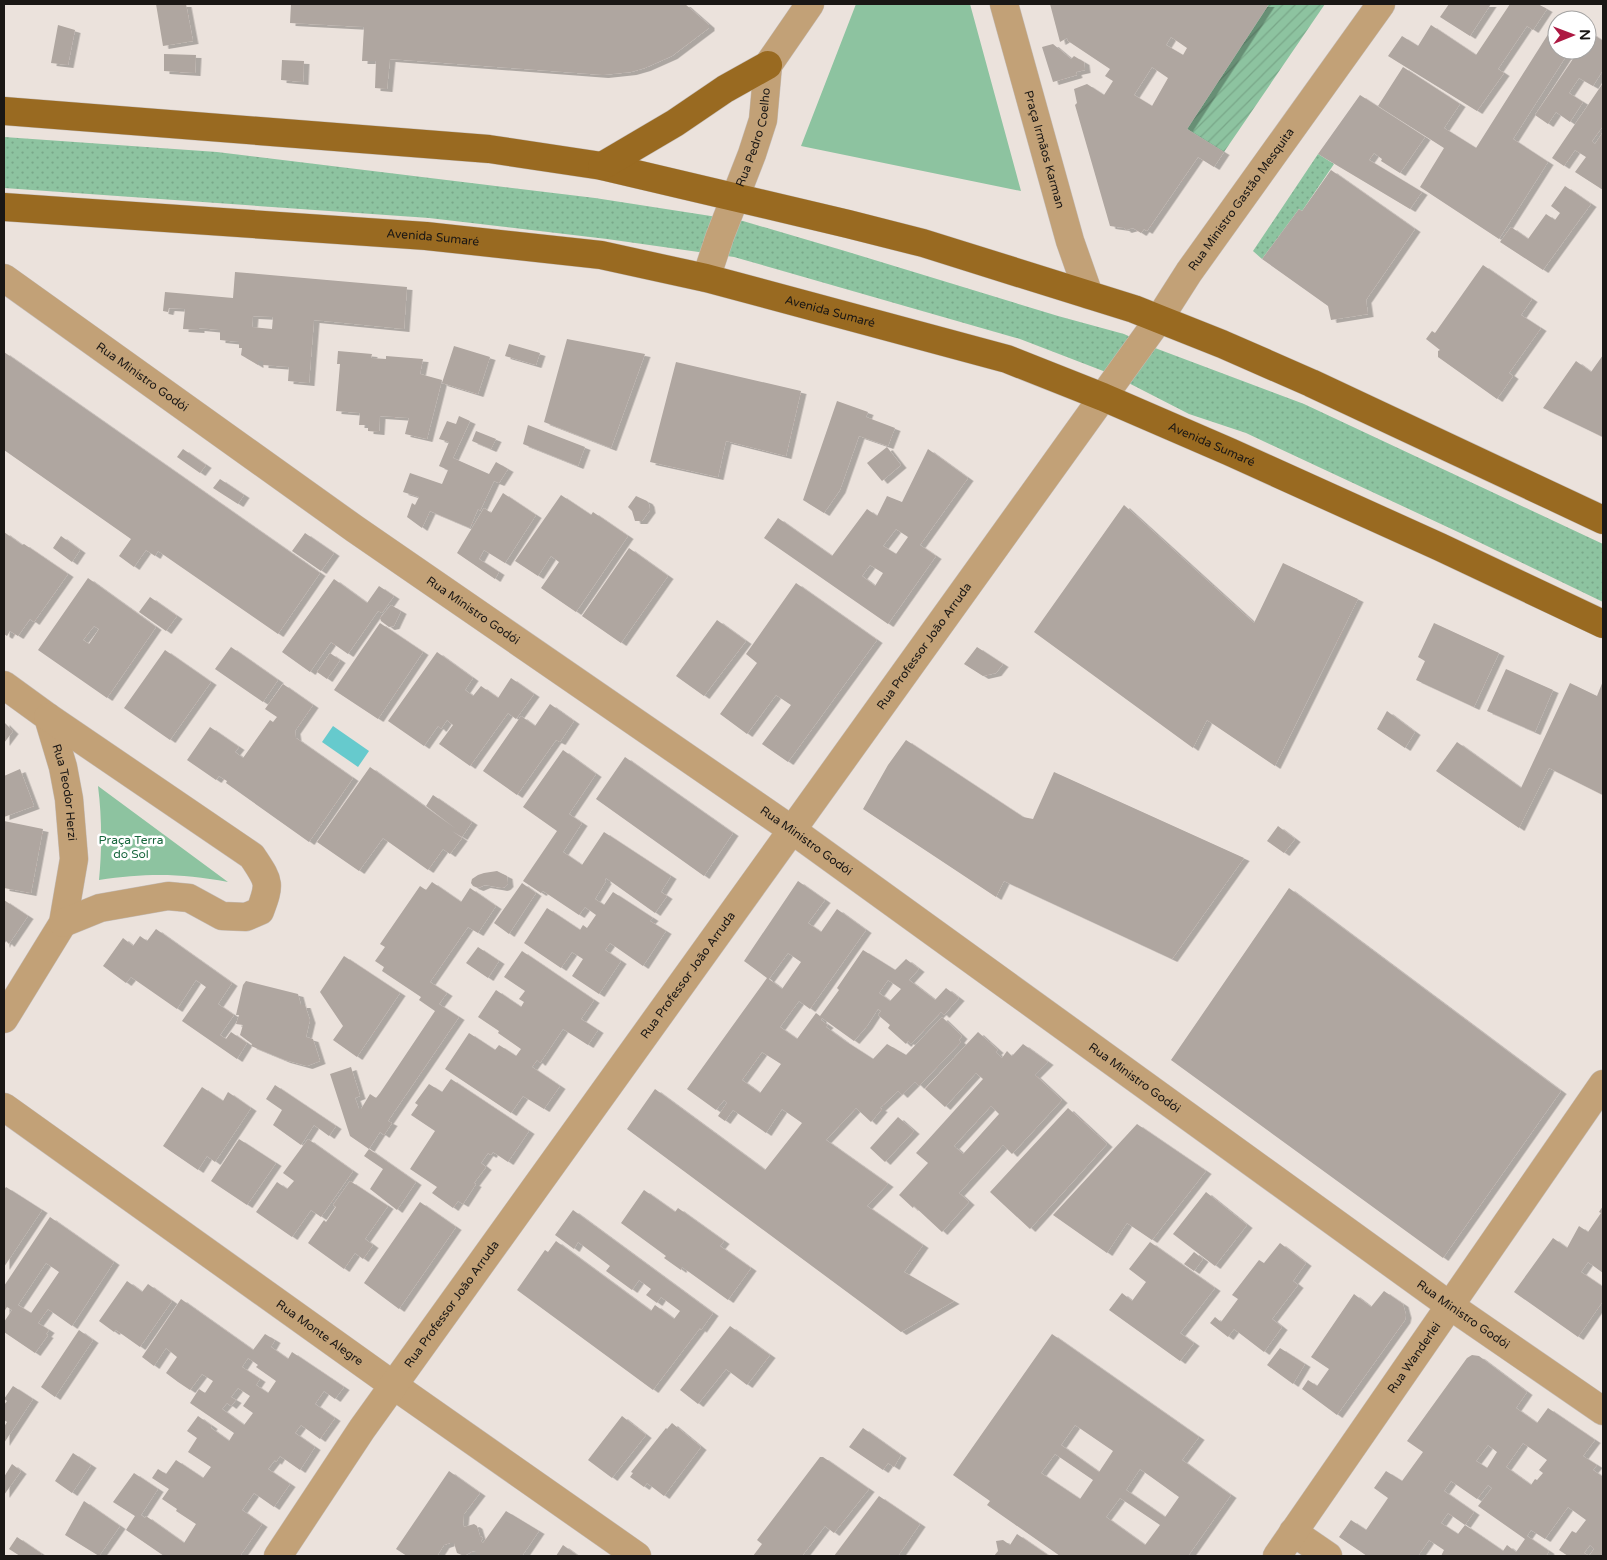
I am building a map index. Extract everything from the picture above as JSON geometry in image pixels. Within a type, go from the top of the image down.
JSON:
[{"type":"main road","points":[[602,166],[675,123],[724,89],[768,65]]},
{"type":"main road","points":[[4,110],[489,149],[602,166],[923,243],[1089,295],[1222,344],[1311,383],[1603,520]]},
{"type":"main road","name":"Avenida Sumaré","points":[[4,207],[426,236],[602,255],[706,278],[1007,359],[1103,397],[1440,547],[1603,624]]},
{"type":"street","name":"Rua Pedro Coelho","points":[[706,278],[763,120],[768,65],[810,4]]},
{"type":"street","name":"Praça Irmãos Karman","points":[[1004,4],[1070,241],[1089,295]]},
{"type":"street","name":"Rua Ministro Gastão Mesquita","points":[[1103,397],[1158,319],[1188,272],[1381,4]]},
{"type":"street","name":"Rua Ministro Godói","points":[[4,278],[355,529],[792,830],[1449,1305],[1603,1411]]},
{"type":"street","name":"Rua Professor João Arruda","points":[[278,1556],[394,1385],[1103,397]]},
{"type":"street","points":[[4,686],[252,856],[265,876],[268,890],[260,912],[246,917],[222,916],[189,898],[168,896],[100,908],[63,923],[4,1019]]},
{"type":"street","name":"Rua Teodor Herzi","points":[[48,717],[63,767],[74,859],[63,923]]},
{"type":"street","name":"Rua Wanderlei","points":[[1276,1556],[1603,1084]]},
{"type":"street","name":"Rua Monte Alegre","points":[[4,1107],[637,1556]]},
{"type":"street","points":[[1293,1532],[1328,1556]]},
{"type":"green space","points":[[856,4],[970,4],[1021,191],[801,146]]},
{"type":"green space","points":[[1269,4],[1325,4],[1224,152],[1187,129]]},
{"type":"green space","points":[[4,137],[217,152],[595,198],[743,221],[1058,316],[1124,334],[1155,348],[1304,404],[1603,544],[1603,602],[1246,433],[1189,414],[1111,374],[1020,339],[734,257],[607,239],[429,218],[4,188]]},
{"type":"green space","points":[[1318,154],[1334,164],[1302,211],[1299,209],[1262,259],[1253,251]]},
{"type":"green space","name":"Praça Terra do Sol","points":[[98,786],[228,882],[164,875],[99,880],[101,833]]},
{"type":"water","points":[[333,726],[369,751],[358,767],[322,742]]},
{"type":"building","points":[[156,4],[186,4],[193,41],[163,46]]},
{"type":"building","points":[[291,4],[685,4],[709,25],[709,28],[672,56],[645,68],[631,72],[603,75],[390,59],[387,89],[375,88],[376,61],[362,61],[364,27],[290,23]]},
{"type":"building","points":[[1050,4],[1269,4],[1187,129],[1224,152],[1214,167],[1198,157],[1147,231],[1144,229],[1141,233],[1133,228],[1126,230],[1110,226],[1075,105],[1077,103],[1074,89],[1087,84],[1104,95],[1113,81],[1105,76],[1110,69],[1068,41],[1067,38],[1060,42]],"holes":[[[1171,37],[1187,48],[1183,55],[1166,45]],[[1152,67],[1168,78],[1152,106],[1134,95]]]},
{"type":"building","points":[[1449,4],[1491,4],[1470,36],[1440,17]]},
{"type":"building","points":[[1510,4],[1538,4],[1547,9],[1533,30],[1527,26],[1498,69],[1504,73],[1477,111],[1388,56],[1402,36],[1418,46],[1431,25],[1476,55]]},
{"type":"building","points":[[58,25],[75,30],[68,65],[51,63]]},
{"type":"building","points":[[1547,36],[1547,60],[1564,60],[1513,139],[1548,162],[1499,239],[1420,187],[1444,148],[1378,106],[1403,67],[1460,104],[1444,128],[1476,148]]},
{"type":"building","points":[[1597,37],[1603,41],[1603,70],[1593,86],[1579,78],[1569,93],[1583,102],[1570,122],[1556,112],[1548,124],[1535,115],[1572,60],[1597,60]]},
{"type":"building","points":[[1053,44],[1071,59],[1074,56],[1084,62],[1085,70],[1076,72],[1077,75],[1053,82],[1042,47]]},
{"type":"building","points":[[164,54],[196,55],[195,73],[164,71]]},
{"type":"building","points":[[282,60],[304,61],[303,82],[281,80]]},
{"type":"building","points":[[1603,83],[1603,126],[1592,141],[1595,144],[1603,132],[1603,190],[1575,172],[1586,157],[1575,150],[1564,166],[1552,158]]},
{"type":"building","points":[[1360,95],[1425,137],[1400,173],[1381,161],[1382,159],[1374,153],[1369,160],[1422,192],[1410,209],[1318,154]]},
{"type":"building","points":[[1331,170],[1415,229],[1366,300],[1368,314],[1331,320],[1328,306],[1262,259],[1299,209],[1302,211]]},
{"type":"building","points":[[1565,186],[1591,204],[1543,270],[1500,242],[1511,227],[1528,239],[1546,214],[1555,220],[1560,213],[1551,206]]},
{"type":"building","points":[[1483,265],[1532,299],[1521,315],[1541,328],[1509,373],[1513,376],[1497,399],[1438,357],[1438,351],[1440,350],[1426,339],[1432,331],[1435,333]]},
{"type":"building","points":[[235,272],[407,287],[404,329],[314,320],[309,383],[288,381],[289,367],[263,365],[263,361],[258,361],[258,365],[241,355],[242,348],[239,348],[239,342],[220,340],[220,330],[183,329],[185,309],[169,308],[168,312],[163,311],[165,292],[233,298]],"holes":[[[253,316],[273,317],[272,329],[252,327]]]},
{"type":"building","points":[[567,339],[645,354],[611,448],[544,422]]},
{"type":"building","points":[[509,344],[540,353],[536,365],[505,356]]},
{"type":"building","points":[[454,346],[490,357],[478,394],[442,383]]},
{"type":"building","points":[[338,351],[372,354],[371,358],[386,359],[386,356],[423,359],[420,374],[442,380],[427,439],[405,434],[409,418],[380,416],[379,432],[368,431],[368,425],[359,425],[360,413],[336,411],[340,364],[337,364]]},
{"type":"building","points":[[4,352],[320,573],[278,634],[158,551],[155,556],[146,550],[134,567],[119,556],[131,539],[4,450]]},
{"type":"building","points":[[1603,355],[1603,437],[1543,408],[1576,361],[1591,372]]},
{"type":"building","points":[[676,362],[801,391],[786,456],[726,441],[718,477],[650,462]]},
{"type":"building","points":[[837,401],[868,412],[866,417],[895,428],[888,446],[859,436],[840,490],[824,513],[803,500]]},
{"type":"building","points":[[459,416],[470,421],[453,458],[489,474],[496,462],[508,469],[499,483],[494,481],[480,511],[478,509],[470,528],[430,511],[422,528],[407,517],[412,503],[415,505],[419,497],[403,492],[410,473],[442,484],[448,470],[439,466],[449,442],[439,439],[447,421],[456,424]]},
{"type":"building","points":[[528,425],[585,447],[578,466],[523,444]]},
{"type":"building","points":[[476,431],[496,439],[491,449],[472,441]]},
{"type":"building","points":[[887,447],[901,465],[882,481],[867,463]]},
{"type":"building","points":[[183,449],[206,465],[200,473],[177,457]]},
{"type":"building","points":[[928,449],[968,478],[920,545],[936,556],[888,624],[764,538],[778,518],[832,556],[867,509],[877,516],[887,496],[902,502]],"holes":[[[896,529],[908,537],[896,554],[883,546]],[[870,565],[883,573],[875,586],[862,576]]]},
{"type":"building","points":[[220,479],[244,495],[238,504],[213,488]]},
{"type":"building","points":[[503,493],[536,515],[505,563],[484,550],[479,559],[499,572],[495,579],[457,553],[484,508],[491,513]]},
{"type":"building","points":[[561,495],[591,515],[593,512],[628,536],[576,612],[541,588],[559,562],[551,556],[538,576],[515,561]]},
{"type":"building","points":[[636,496],[647,501],[649,504],[650,510],[642,521],[635,521],[632,511],[628,507]]},
{"type":"building","points":[[1124,505],[1254,623],[1283,563],[1358,599],[1275,766],[1207,720],[1193,748],[1034,632]]},
{"type":"building","points":[[4,532],[68,574],[34,622],[30,619],[18,636],[10,631],[7,636],[4,634]]},
{"type":"building","points":[[305,533],[334,553],[321,571],[292,551]]},
{"type":"building","points":[[61,536],[80,550],[72,562],[53,548]]},
{"type":"building","points":[[629,548],[668,576],[621,643],[582,616]]},
{"type":"building","points":[[88,578],[156,627],[107,698],[38,650]],"holes":[[[94,626],[99,629],[89,644],[83,640]]]},
{"type":"building","points":[[334,579],[367,603],[379,586],[394,596],[382,613],[378,611],[348,654],[331,642],[310,672],[282,652]]},
{"type":"building","points":[[796,583],[877,640],[788,762],[762,744],[791,705],[776,695],[747,734],[720,714],[757,663],[746,654]]},
{"type":"building","points":[[150,597],[177,616],[166,631],[139,612]]},
{"type":"building","points":[[391,605],[401,611],[394,626],[389,627],[380,618]]},
{"type":"building","points":[[717,620],[746,641],[704,696],[676,676]]},
{"type":"building","points":[[380,623],[423,652],[378,719],[334,690]]},
{"type":"building","points":[[1434,623],[1499,653],[1474,707],[1416,680],[1425,661],[1418,657]]},
{"type":"building","points":[[231,647],[278,680],[263,702],[215,669]]},
{"type":"building","points":[[977,647],[1003,664],[996,673],[983,676],[964,664]]},
{"type":"building","points":[[165,650],[211,682],[170,740],[124,708]]},
{"type":"building","points":[[437,652],[473,678],[465,690],[473,696],[481,686],[498,698],[511,678],[534,694],[516,719],[508,713],[470,766],[439,744],[453,725],[447,720],[441,729],[438,726],[424,746],[388,721]]},
{"type":"building","points":[[330,653],[340,660],[327,679],[317,672]]},
{"type":"building","points":[[1506,669],[1553,690],[1535,732],[1487,711]]},
{"type":"building","points":[[1603,681],[1603,795],[1549,768],[1519,828],[1436,771],[1457,742],[1521,788],[1570,683],[1597,696]]},
{"type":"building","points":[[283,684],[313,705],[295,731],[296,738],[353,778],[309,842],[226,783],[227,781],[219,776],[216,780],[187,760],[210,727],[239,747],[235,752],[243,758],[270,720],[273,722],[277,717],[265,709]]},
{"type":"building","points":[[550,704],[574,721],[560,742],[556,740],[517,795],[483,771],[521,716],[535,726]]},
{"type":"building","points":[[1387,711],[1415,732],[1405,748],[1377,729]]},
{"type":"building","points":[[4,722],[13,731],[4,743]]},
{"type":"building","points":[[906,740],[1023,817],[1033,819],[1054,772],[1244,858],[1172,959],[1004,881],[996,897],[863,809],[888,765]]},
{"type":"building","points":[[563,750],[596,774],[569,814],[582,823],[563,852],[582,865],[604,832],[671,876],[661,892],[667,896],[655,913],[606,878],[595,899],[604,905],[613,892],[653,918],[650,921],[666,931],[643,966],[610,943],[605,950],[621,961],[599,994],[572,976],[583,959],[572,952],[561,968],[524,943],[547,908],[580,930],[583,925],[587,928],[596,915],[585,907],[579,915],[543,891],[541,893],[523,881],[557,831],[523,807]]},
{"type":"building","points":[[625,757],[733,833],[704,876],[596,799]]},
{"type":"building","points":[[370,767],[456,829],[426,806],[433,795],[472,822],[462,837],[452,831],[462,838],[450,854],[443,849],[428,870],[383,838],[359,871],[317,842]]},
{"type":"building","points":[[20,769],[34,806],[4,817],[4,776]]},
{"type":"building","points":[[4,821],[43,829],[31,893],[4,888]]},
{"type":"building","points":[[1278,826],[1295,839],[1284,853],[1267,841]]},
{"type":"building","points":[[497,871],[507,876],[508,884],[505,887],[485,885],[478,888],[471,883],[472,879],[478,875]]},
{"type":"building","points":[[798,881],[825,900],[808,923],[821,932],[837,909],[866,930],[810,1009],[799,1001],[780,1027],[797,1039],[816,1013],[820,1016],[839,990],[837,988],[863,950],[895,970],[906,959],[919,969],[909,980],[935,1000],[946,988],[959,998],[944,1015],[941,1012],[911,1044],[908,1041],[906,1044],[888,1028],[890,1025],[878,1015],[881,1011],[878,1009],[854,1041],[822,1018],[821,1020],[828,1025],[826,1027],[873,1059],[887,1044],[906,1055],[942,1017],[962,1036],[959,1040],[961,1042],[919,1086],[915,1082],[902,1095],[898,1091],[880,1108],[882,1109],[871,1122],[856,1108],[826,1140],[888,1184],[867,1206],[923,1245],[904,1272],[954,1301],[901,1332],[627,1129],[655,1089],[765,1170],[802,1123],[782,1109],[766,1133],[733,1110],[725,1121],[718,1116],[727,1103],[724,1100],[716,1110],[687,1089],[767,978],[744,961]],"holes":[[[788,953],[801,962],[782,989],[769,979]],[[888,980],[901,989],[890,1001],[879,993]],[[762,1052],[781,1064],[760,1093],[742,1080]]]},
{"type":"building","points":[[432,882],[461,902],[470,888],[496,906],[478,933],[468,927],[430,982],[447,993],[439,1004],[459,1017],[388,1121],[392,1123],[384,1135],[380,1132],[369,1149],[350,1136],[330,1074],[351,1067],[360,1096],[355,1098],[359,1109],[361,1109],[370,1094],[376,1098],[380,1093],[435,1011],[419,1000],[421,997],[382,971],[384,967],[375,961],[385,947],[380,944],[420,886],[426,890]]},
{"type":"building","points":[[522,883],[536,893],[509,934],[494,923]]},
{"type":"building","points":[[1289,888],[1561,1091],[1443,1258],[1171,1060]]},
{"type":"building","points":[[4,900],[28,916],[9,944],[6,941],[4,945]]},
{"type":"building","points":[[156,929],[232,983],[218,1004],[234,1015],[220,1035],[226,1039],[231,1032],[247,1043],[237,1059],[182,1021],[206,987],[196,980],[177,1009],[131,977],[126,983],[103,966],[123,938],[133,946],[140,936],[147,941]]},
{"type":"building","points":[[478,947],[499,961],[488,978],[466,963]]},
{"type":"building","points":[[522,951],[594,1000],[581,1019],[598,1030],[588,1045],[563,1029],[540,1063],[537,1060],[532,1067],[560,1086],[544,1109],[523,1096],[511,1113],[445,1069],[469,1033],[495,1050],[499,1045],[516,1056],[521,1049],[478,1017],[496,990],[521,1007],[524,1002],[519,999],[525,991],[504,977]]},
{"type":"building","points":[[344,956],[400,993],[357,1057],[333,1040],[343,1026],[320,992]]},
{"type":"building","points":[[246,981],[298,994],[301,1005],[305,1005],[310,1020],[306,1037],[313,1039],[320,1061],[307,1066],[285,1060],[251,1046],[252,1044],[240,1035],[243,1025],[236,1024],[239,1015],[236,1015],[243,985]]},
{"type":"building","points":[[978,1032],[998,1050],[996,1052],[1002,1058],[1007,1051],[1012,1056],[1023,1044],[1048,1062],[1035,1075],[1062,1100],[1012,1154],[1003,1145],[959,1193],[969,1202],[942,1232],[899,1195],[928,1163],[916,1153],[983,1079],[976,1073],[945,1107],[925,1089]],"holes":[[[991,1106],[999,1114],[963,1154],[954,1146]]]},
{"type":"building","points":[[451,1079],[529,1131],[508,1162],[493,1152],[491,1155],[488,1153],[481,1163],[486,1167],[474,1183],[476,1184],[463,1204],[458,1201],[453,1208],[432,1193],[437,1187],[410,1169],[435,1131],[411,1115],[418,1105],[415,1103],[429,1084],[442,1092]]},
{"type":"building","points":[[275,1085],[336,1126],[329,1136],[314,1125],[301,1145],[273,1125],[282,1110],[266,1099]]},
{"type":"building","points":[[202,1087],[223,1101],[228,1092],[251,1108],[215,1162],[207,1156],[198,1170],[163,1146]]},
{"type":"building","points":[[1068,1108],[1107,1144],[1030,1229],[990,1192]]},
{"type":"building","points":[[898,1117],[914,1131],[885,1162],[870,1148]]},
{"type":"building","points":[[1137,1124],[1206,1171],[1152,1240],[1127,1223],[1107,1253],[1053,1215]]},
{"type":"building","points":[[239,1139],[276,1163],[247,1205],[211,1181]]},
{"type":"building","points":[[308,1139],[353,1171],[321,1217],[311,1210],[292,1237],[256,1212],[277,1182],[287,1189],[294,1181],[283,1173]]},
{"type":"building","points":[[369,1149],[416,1182],[397,1210],[370,1189],[383,1169],[364,1156]]},
{"type":"building","points":[[350,1181],[388,1206],[365,1239],[373,1245],[363,1259],[355,1253],[344,1269],[308,1243],[324,1220],[326,1222],[336,1207],[333,1205]]},
{"type":"building","points":[[6,1187],[42,1210],[4,1267],[4,1190]]},
{"type":"building","points":[[644,1190],[675,1212],[678,1208],[724,1241],[720,1246],[751,1268],[728,1300],[682,1267],[681,1270],[664,1258],[666,1256],[621,1223]]},
{"type":"building","points":[[1206,1192],[1247,1225],[1215,1266],[1173,1234]]},
{"type":"building","points":[[420,1202],[456,1227],[399,1309],[364,1283]]},
{"type":"building","points":[[1603,1206],[1603,1273],[1588,1262],[1581,1272],[1603,1287],[1603,1301],[1578,1337],[1514,1292],[1553,1238],[1567,1248],[1579,1226],[1588,1232],[1601,1213],[1599,1212]]},
{"type":"building","points":[[573,1210],[713,1313],[653,1390],[517,1290],[545,1250],[548,1252],[556,1241],[651,1311],[655,1305],[674,1319],[680,1311],[661,1297],[657,1303],[646,1295],[651,1289],[639,1280],[632,1290],[606,1271],[610,1266],[578,1242],[574,1249],[555,1235]]},
{"type":"building","points":[[50,1217],[114,1262],[72,1326],[48,1309],[38,1323],[49,1330],[46,1334],[48,1335],[35,1353],[4,1332],[4,1322],[12,1310],[7,1307],[4,1312],[4,1286]],"holes":[[[46,1263],[59,1272],[31,1313],[18,1305]]]},
{"type":"building","points":[[1150,1242],[1215,1288],[1180,1333],[1194,1343],[1180,1361],[1109,1310],[1122,1293],[1132,1301],[1146,1282],[1129,1269]]},
{"type":"building","points":[[1280,1243],[1306,1263],[1293,1281],[1298,1285],[1272,1319],[1282,1327],[1264,1352],[1234,1329],[1228,1337],[1210,1323],[1215,1317],[1221,1322],[1238,1299],[1232,1295],[1259,1260],[1264,1263]]},
{"type":"building","points":[[1194,1252],[1203,1259],[1194,1271],[1184,1264]]},
{"type":"building","points":[[127,1281],[142,1292],[148,1284],[172,1301],[140,1347],[116,1330],[114,1332],[99,1321]]},
{"type":"building","points":[[1384,1291],[1403,1304],[1406,1315],[1405,1320],[1337,1415],[1302,1389],[1308,1380],[1317,1386],[1329,1369],[1311,1357],[1354,1294],[1371,1307]]},
{"type":"building","points":[[181,1299],[253,1350],[265,1334],[275,1340],[271,1347],[288,1359],[292,1352],[344,1387],[335,1399],[324,1391],[315,1404],[335,1418],[320,1439],[301,1425],[295,1433],[315,1447],[300,1470],[280,1456],[268,1469],[290,1484],[274,1507],[254,1493],[242,1510],[262,1524],[240,1556],[164,1556],[126,1530],[135,1516],[113,1502],[134,1473],[158,1489],[141,1515],[145,1518],[146,1516],[184,1543],[196,1524],[162,1499],[169,1489],[152,1478],[158,1469],[166,1474],[176,1460],[203,1478],[211,1467],[188,1452],[197,1438],[187,1431],[198,1416],[229,1441],[234,1433],[190,1403],[199,1389],[205,1393],[213,1381],[202,1374],[190,1390],[178,1382],[166,1373],[177,1357],[166,1348],[154,1366],[142,1357]],"holes":[[[248,1358],[258,1365],[256,1367],[276,1381],[268,1393],[256,1385],[260,1379],[242,1367]],[[238,1388],[250,1396],[243,1406],[253,1413],[244,1425],[222,1409],[227,1403],[231,1406],[236,1400],[231,1397]]]},
{"type":"building","points":[[730,1326],[770,1355],[747,1385],[726,1369],[698,1404],[680,1390]]},
{"type":"building","points":[[79,1330],[93,1340],[55,1397],[41,1387]]},
{"type":"building","points":[[1052,1334],[1199,1437],[1182,1460],[1231,1495],[1188,1556],[1060,1556],[987,1505],[990,1501],[953,1475]],"holes":[[[1075,1425],[1113,1451],[1099,1472],[1061,1445]],[[1055,1454],[1093,1480],[1080,1499],[1041,1473]],[[1140,1469],[1179,1497],[1165,1517],[1126,1490]],[[1120,1498],[1160,1525],[1145,1545],[1106,1517]]]},
{"type":"building","points":[[1280,1348],[1305,1364],[1293,1384],[1267,1365]]},
{"type":"building","points":[[1472,1355],[1479,1356],[1527,1392],[1516,1408],[1537,1423],[1548,1408],[1595,1440],[1583,1456],[1597,1465],[1593,1470],[1603,1477],[1603,1556],[1589,1556],[1568,1556],[1559,1550],[1572,1531],[1576,1533],[1586,1520],[1568,1507],[1545,1539],[1531,1530],[1527,1536],[1549,1551],[1546,1556],[1441,1556],[1444,1550],[1429,1540],[1418,1556],[1367,1556],[1339,1537],[1351,1520],[1366,1530],[1388,1498],[1374,1488],[1386,1471],[1402,1481],[1423,1452],[1407,1441],[1467,1358]],"holes":[[[1523,1443],[1547,1460],[1539,1470],[1543,1473],[1531,1485],[1506,1467]],[[1488,1445],[1497,1452],[1487,1468],[1476,1461]],[[1451,1481],[1477,1499],[1488,1485],[1492,1488],[1478,1506],[1525,1539],[1516,1552],[1507,1545],[1503,1551],[1465,1525],[1474,1512],[1444,1491]],[[1448,1513],[1465,1525],[1458,1534],[1441,1523]],[[1590,1545],[1594,1549],[1589,1556],[1584,1553]]]},
{"type":"building","points":[[13,1386],[33,1399],[4,1443],[4,1427],[7,1422],[4,1420],[4,1405],[7,1401],[4,1399]]},
{"type":"building","points":[[622,1416],[646,1435],[612,1478],[588,1460]]},
{"type":"building","points":[[672,1423],[701,1447],[664,1496],[647,1483],[644,1487],[630,1477],[633,1473],[631,1472]]},
{"type":"building","points":[[863,1428],[901,1455],[894,1467],[888,1463],[883,1470],[849,1447]]},
{"type":"building","points":[[73,1453],[91,1465],[72,1493],[55,1481]]},
{"type":"building","points":[[820,1457],[823,1457],[869,1489],[834,1533],[825,1526],[802,1556],[753,1556],[762,1544],[757,1540]]},
{"type":"building","points":[[12,1464],[21,1471],[4,1495],[4,1477]]},
{"type":"building","points":[[449,1471],[480,1493],[464,1514],[463,1524],[464,1527],[474,1524],[477,1526],[480,1536],[483,1538],[481,1541],[483,1543],[506,1511],[539,1531],[522,1556],[476,1556],[476,1552],[473,1551],[464,1556],[457,1553],[454,1543],[444,1545],[437,1556],[407,1556],[396,1549]]},
{"type":"building","points":[[879,1496],[920,1524],[898,1556],[834,1556]]},
{"type":"building","points":[[84,1501],[120,1526],[99,1556],[65,1535]]},
{"type":"building","points":[[1017,1534],[1049,1556],[994,1556],[998,1551],[996,1541],[1003,1540],[1010,1545]]},
{"type":"building","points":[[17,1537],[42,1554],[40,1556],[20,1556],[9,1549]]},
{"type":"building","points":[[563,1545],[578,1556],[556,1556]]}]
